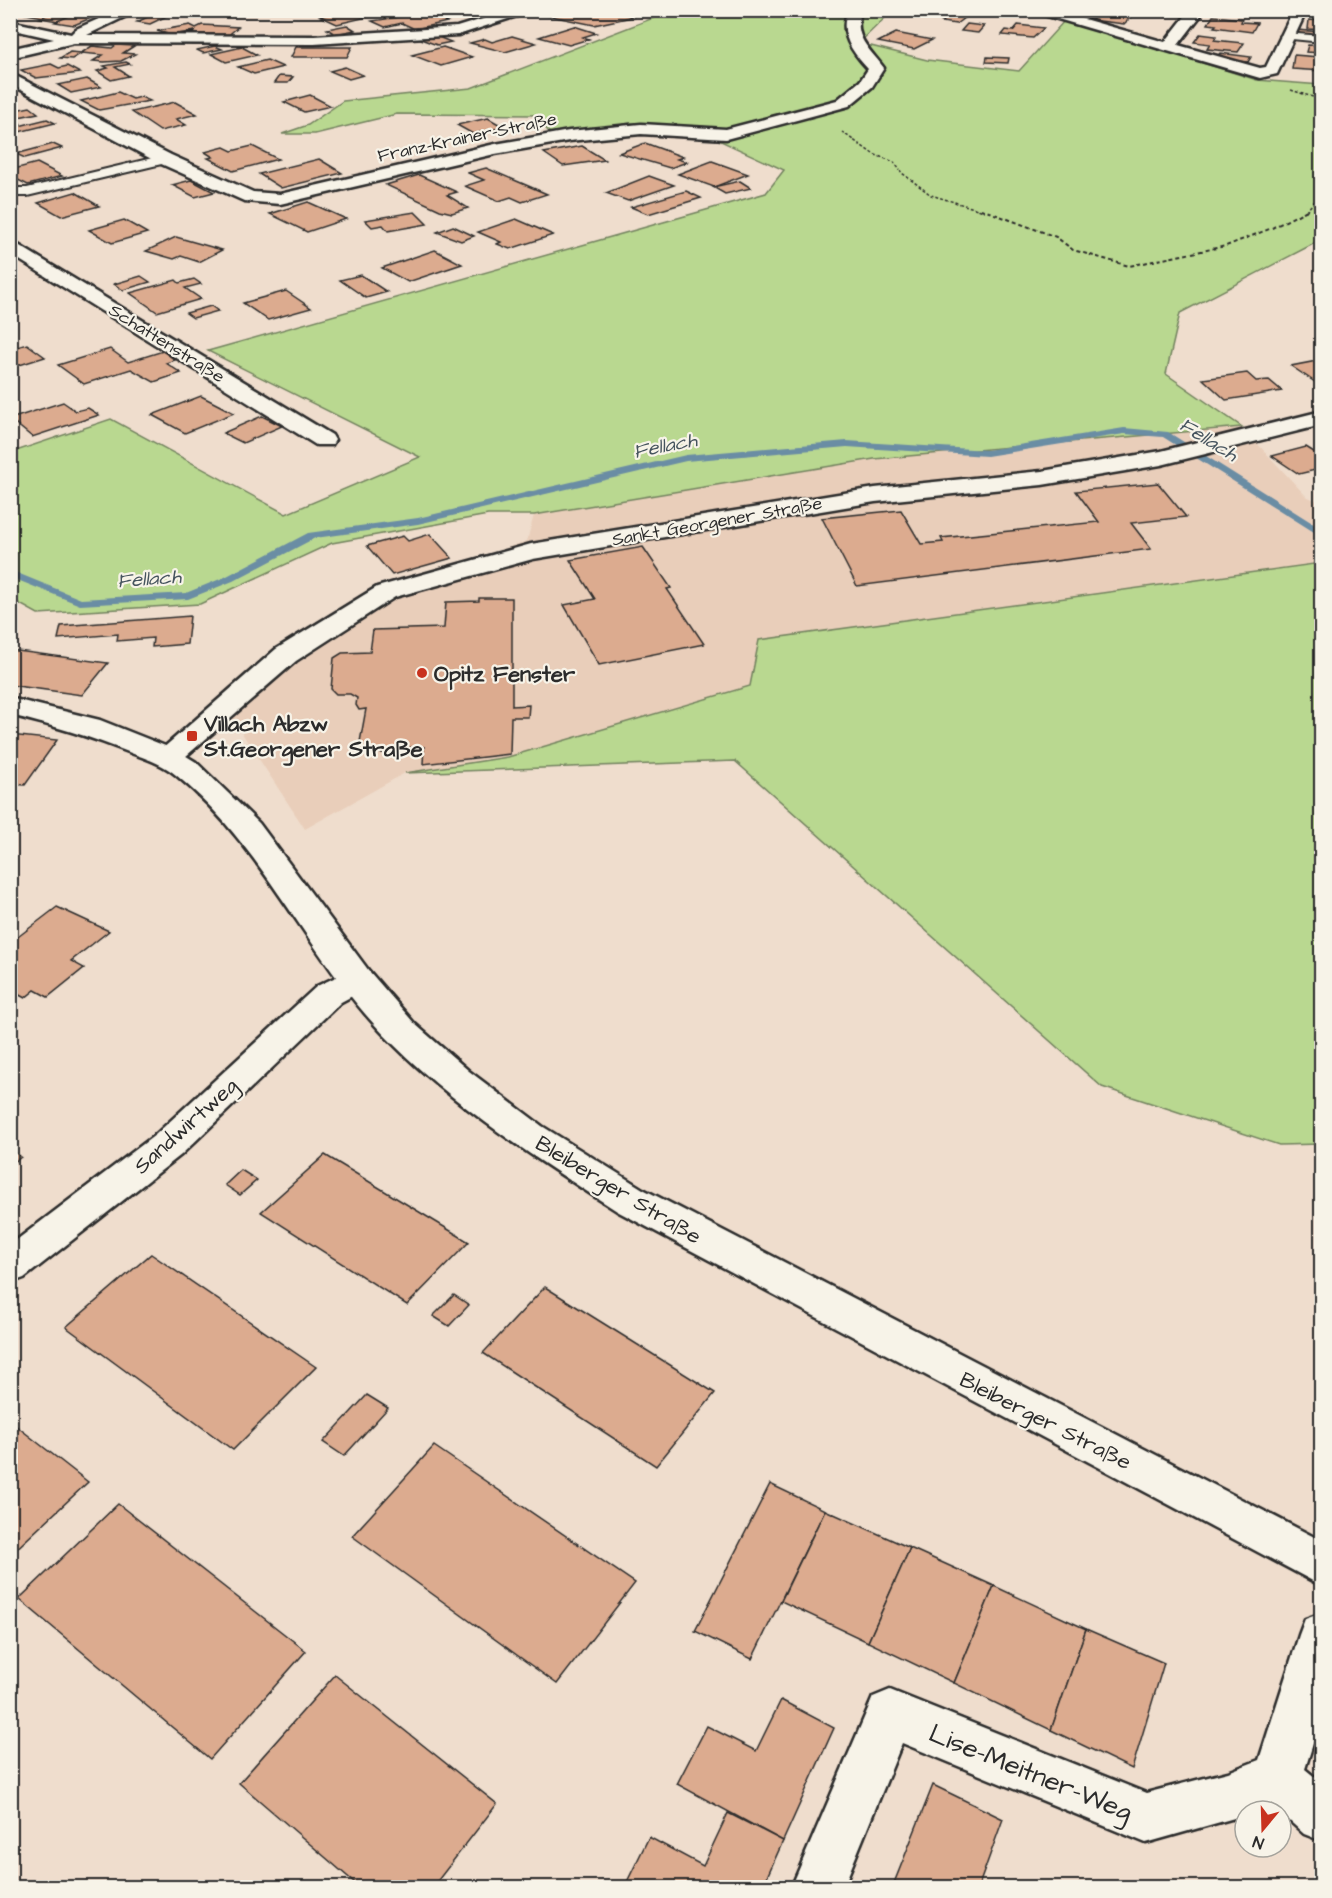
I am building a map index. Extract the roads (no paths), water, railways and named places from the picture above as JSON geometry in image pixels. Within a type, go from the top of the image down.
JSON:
[{"type":"street","points":[[10,54],[74,39],[81,32],[132,10]]},
{"type":"street","points":[[10,25],[74,39],[314,40],[458,32],[529,10]]},
{"type":"street","name":"Franz-Krainer-Straße","points":[[10,78],[165,159],[250,197],[280,199],[495,148],[569,136],[641,129],[726,134],[843,103],[866,84],[876,68],[859,52],[852,35],[852,15],[855,10]]},
{"type":"street","points":[[1034,10],[1260,73],[1272,71],[1286,36],[1298,16]]},
{"type":"street","points":[[1169,47],[1198,10]]},
{"type":"street","name":"Schattenstraße","points":[[10,246],[324,440]]},
{"type":"street","name":"Sankt Georgener Straße","points":[[168,757],[286,655],[387,592],[531,552],[875,495],[1042,478],[1161,458],[1322,418]]},
{"type":"street","name":"Bleiberger Straße","points":[[10,706],[90,726],[168,757],[186,768],[248,830],[357,979],[403,1033],[447,1072],[572,1165],[630,1200],[1322,1564]]},
{"type":"street","name":"Sandwirtweg","points":[[10,1267],[168,1145],[329,994],[357,979]]},
{"type":"street","points":[[1322,1635],[1278,1778],[1322,1816]]},
{"type":"street","name":"Lise-Meitner-Weg","points":[[817,1887],[890,1714],[1146,1818],[1228,1797],[1278,1778]]},
{"type":"lane","points":[[1286,36],[1322,39]]},
{"type":"lane","points":[[10,192],[27,192],[165,159]]},
{"type":"waterway","name":"Fellach","points":[[10,573],[80,602],[188,596],[229,579],[312,535],[418,521],[686,458],[847,444],[987,453],[1124,431],[1165,434],[1322,534]]},
{"type":"place","name":"Opitz Fenster","points":[[422,673]]},
{"type":"place","name":"Villach Abzw St.Georgener Straße","points":[[192,736]]}]
